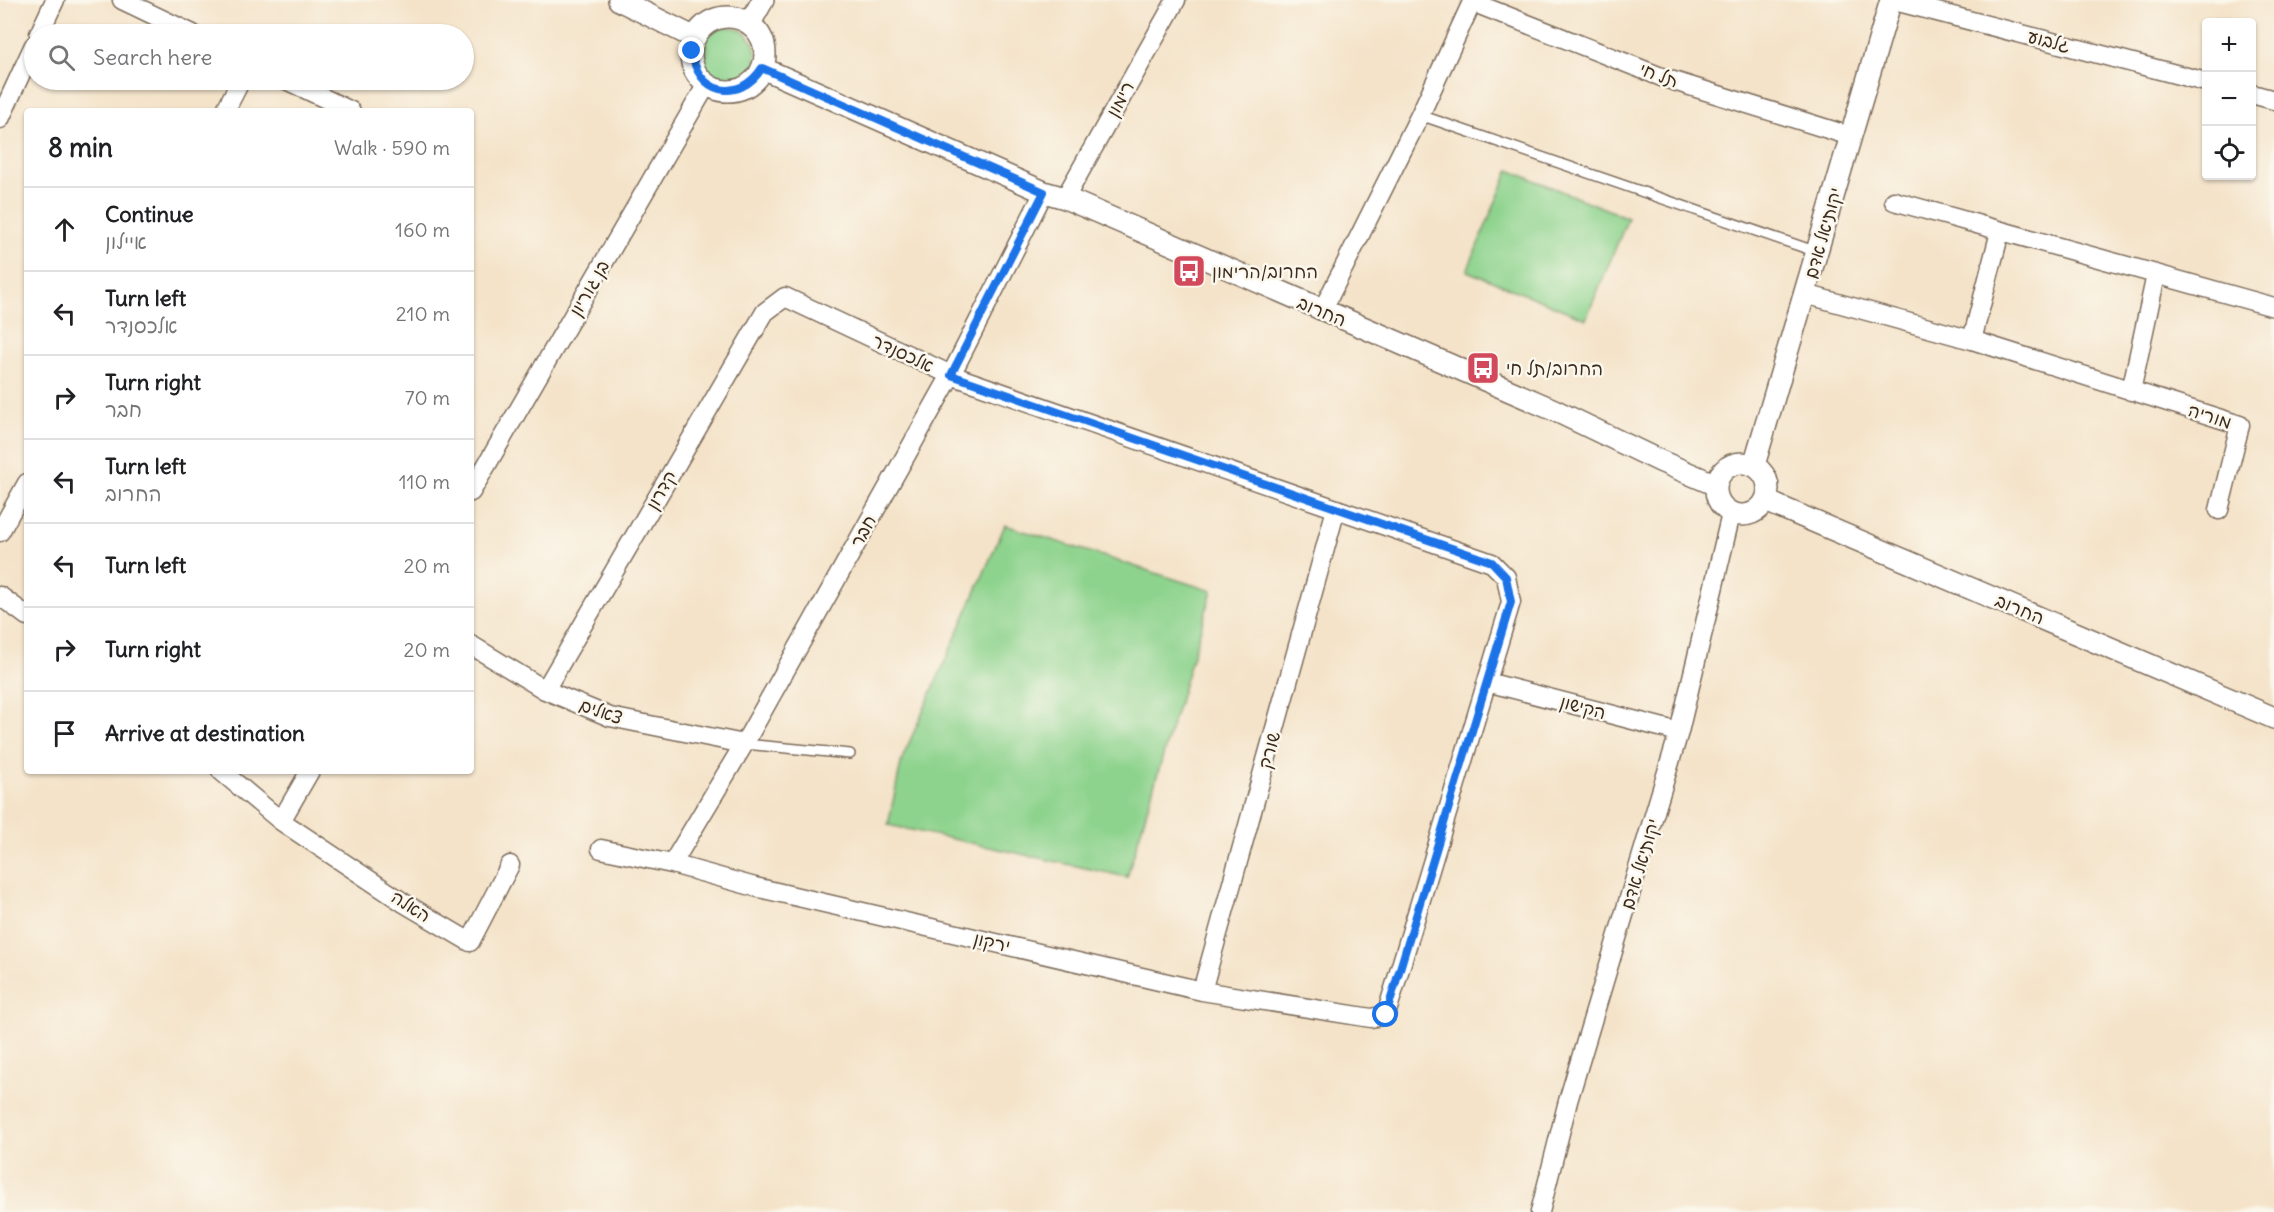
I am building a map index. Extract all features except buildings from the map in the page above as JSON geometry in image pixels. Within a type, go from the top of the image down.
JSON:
[{"type":"street","points":[[44,24],[55,0]]},
{"type":"street","points":[[122,0],[173,24]]},
{"type":"street","points":[[619,0],[695,38]]},
{"type":"street","points":[[750,23],[763,0]]},
{"type":"street","name":"רימון","points":[[1065,198],[1176,0]]},
{"type":"street","name":"גלבוע","points":[[1891,0],[2202,81]]},
{"type":"street","name":"יקותיאל אדם","points":[[1754,465],[1891,0]]},
{"type":"street","name":"תל חי","points":[[1323,311],[1420,116],[1472,1],[1664,78],[1850,136]]},
{"type":"street","points":[[725,17],[738,18],[750,23],[762,39],[765,48],[762,68],[755,79],[745,87],[732,90],[719,89],[708,84],[698,75],[693,63],[692,51],[695,38],[712,20],[725,17]]},
{"type":"street","points":[[0,119],[24,67]]},
{"type":"street","name":"החרוב","points":[[762,68],[1044,192],[1065,198],[1554,410],[1716,485]]},
{"type":"street","name":"בן גוריון","points":[[474,487],[708,84]]},
{"type":"street","points":[[227,108],[236,90]]},
{"type":"street","points":[[307,90],[345,108]]},
{"type":"street","points":[[2256,95],[2274,100]]},
{"type":"street","name":"חבר","points":[[672,864],[744,744],[951,375],[1044,192]]},
{"type":"street","points":[[1894,201],[2274,307]]},
{"type":"street","points":[[1972,340],[2000,232]]},
{"type":"street","points":[[2131,391],[2156,275]]},
{"type":"street","name":"מוריה","points":[[1805,294],[1972,340],[2240,425],[2219,510]]},
{"type":"street","name":"אלכסנדר","points":[[785,297],[951,375],[1492,562],[1506,577],[1511,602],[1487,682]]},
{"type":"street","name":"קדרון","points":[[545,690],[765,312],[785,297]]},
{"type":"street","points":[[1740,463],[1754,465],[1760,469],[1767,481],[1766,501],[1762,507],[1751,514],[1737,516],[1731,514],[1720,505],[1716,492],[1716,485],[1722,472],[1740,463]]},
{"type":"street","points":[[0,532],[24,488]]},
{"type":"street","name":"החרוב","points":[[1766,501],[2274,718]]},
{"type":"street","name":"שורק","points":[[1202,991],[1336,509]]},
{"type":"street","name":"יקותיאל אדם","points":[[1540,1212],[1568,1101],[1679,732],[1731,514]]},
{"type":"street","points":[[0,596],[24,614]]},
{"type":"street","name":"צאלים","points":[[474,647],[545,690],[610,717],[744,744]]},
{"type":"street","name":"ירקון","points":[[601,849],[1202,991],[1371,1018],[1386,1015],[1487,682]]},
{"type":"street","name":"הקישון","points":[[1487,682],[1679,732]]},
{"type":"street","points":[[225,774],[281,821],[308,774]]},
{"type":"street","name":"האלה","points":[[281,821],[404,903],[470,942],[510,865]]},
{"type":"lane","points":[[1420,116],[1817,252]]},
{"type":"lane","points":[[744,744],[850,754]]},
{"type":"green space","points":[[728,27],[739,29],[748,35],[754,44],[756,55],[754,66],[748,75],[739,81],[728,83],[717,81],[708,75],[702,66],[700,55],[702,44],[708,35],[717,29]]},
{"type":"green space","points":[[1509,170],[1628,218],[1586,319],[1467,271]]},
{"type":"green space","points":[[1005,525],[1212,591],[1127,877],[888,825],[902,759]]},
{"type":"place","name":"החרוב/הרימון","points":[[1189,271]]},
{"type":"place","name":"החרוב/תל חי","points":[[1483,368]]},
{"type":"route","points":[[692,51],[693,63],[698,75],[708,84],[719,89],[732,90],[745,87],[755,79],[762,68],[1044,192],[951,375],[1492,562],[1506,577],[1511,602],[1386,1015]]}]
